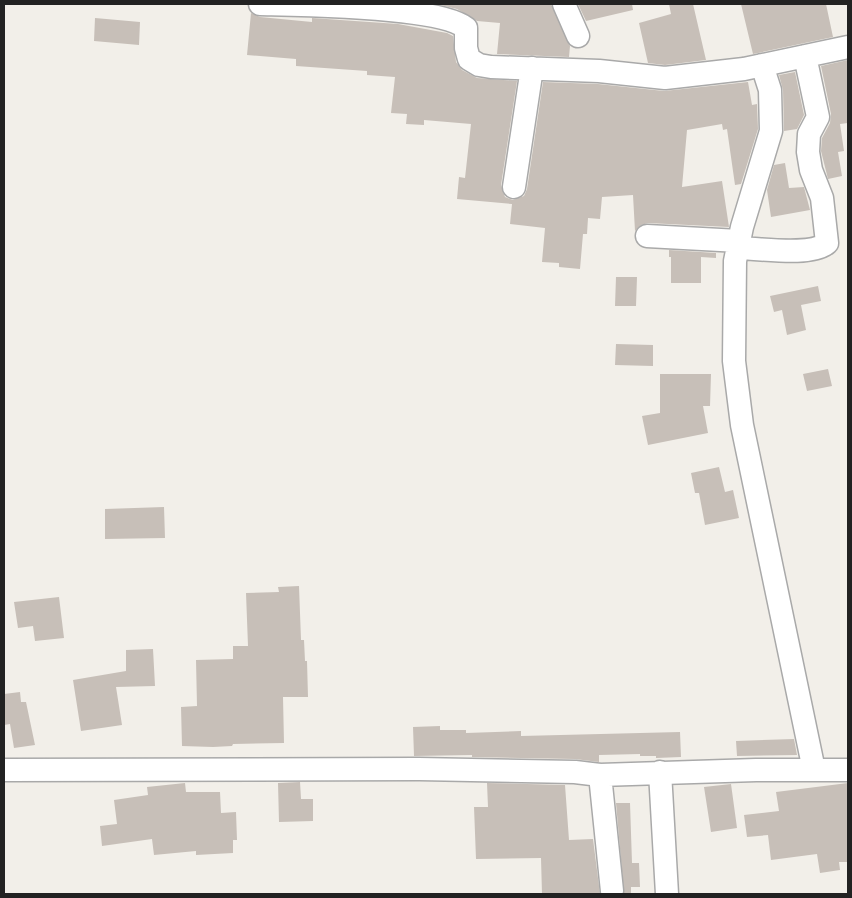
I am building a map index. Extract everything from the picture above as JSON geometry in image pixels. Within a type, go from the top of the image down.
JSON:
[{"type":"street","points":[[260,4],[367,8],[430,16],[465,27],[467,32],[466,48],[472,62],[491,67],[627,73],[665,78],[704,75],[848,47]]},
{"type":"street","points":[[564,4],[578,36]]},
{"type":"street","points":[[647,236],[793,250],[821,247],[827,243],[822,198],[811,170],[808,152],[809,134],[818,117],[805,56]]},
{"type":"street","points":[[762,65],[770,90],[771,131],[734,261],[734,361],[742,425],[814,770]]},
{"type":"street","points":[[514,187],[532,68]]},
{"type":"street","points":[[4,770],[419,769],[575,772],[600,775],[660,772],[848,770]]},
{"type":"street","points":[[660,772],[667,894]]},
{"type":"street","points":[[600,775],[612,890]]},
{"type":"building","points":[[437,4],[551,4],[570,46],[569,57],[497,54],[500,23],[477,21],[457,9]]},
{"type":"building","points":[[578,4],[632,4],[633,10],[586,21]]},
{"type":"building","points":[[669,4],[693,4],[706,60],[665,65],[648,63],[639,23],[671,14]]},
{"type":"building","points":[[741,4],[826,4],[833,37],[753,54]]},
{"type":"building","points":[[251,13],[260,17],[312,22],[312,18],[398,24],[447,33],[453,36],[456,62],[462,70],[477,78],[517,81],[501,185],[505,197],[513,200],[524,196],[527,189],[543,82],[598,84],[664,91],[748,82],[752,105],[757,104],[758,129],[741,184],[735,185],[727,129],[723,130],[722,124],[687,130],[682,187],[722,181],[729,227],[648,223],[641,225],[635,231],[633,195],[602,197],[600,219],[588,218],[587,234],[583,234],[580,269],[559,267],[559,263],[542,262],[545,228],[510,224],[512,204],[457,199],[459,177],[465,178],[471,124],[424,120],[424,125],[406,124],[407,114],[391,113],[395,77],[367,75],[367,71],[296,66],[296,59],[247,55]]},
{"type":"building","points":[[95,18],[140,22],[139,45],[94,41]]},
{"type":"building","points":[[848,60],[848,123],[840,124],[844,151],[838,152],[842,176],[828,179],[821,151],[822,138],[830,123],[831,114],[821,66]]},
{"type":"building","points":[[795,72],[804,115],[797,129],[784,131],[783,90],[779,75]]},
{"type":"building","points":[[785,163],[789,188],[804,187],[810,210],[771,217],[767,190],[774,165]]},
{"type":"building","points":[[669,250],[716,253],[716,258],[701,257],[701,283],[671,283],[671,257],[669,257]]},
{"type":"building","points":[[616,277],[637,277],[636,306],[615,306]]},
{"type":"building","points":[[818,286],[821,301],[801,305],[806,330],[787,335],[782,310],[774,312],[770,296]]},
{"type":"building","points":[[616,344],[653,345],[653,366],[615,365]]},
{"type":"building","points":[[828,369],[832,386],[807,391],[803,374]]},
{"type":"building","points":[[660,374],[711,374],[710,406],[703,406],[708,433],[648,445],[642,416],[660,413]]},
{"type":"building","points":[[719,467],[725,492],[733,490],[739,518],[705,525],[699,493],[695,493],[691,473]]},
{"type":"building","points":[[164,507],[165,538],[105,539],[105,509]]},
{"type":"building","points":[[299,586],[301,640],[304,640],[305,661],[307,661],[308,697],[283,697],[284,743],[233,744],[232,746],[213,747],[182,746],[181,707],[197,706],[196,660],[233,659],[233,646],[248,646],[246,593],[279,592],[278,587]]},
{"type":"building","points":[[59,597],[64,638],[35,641],[33,626],[18,628],[14,602]]},
{"type":"building","points":[[153,649],[155,686],[116,687],[122,725],[81,731],[73,680],[126,671],[126,650]]},
{"type":"building","points":[[20,692],[21,702],[26,702],[35,745],[14,748],[10,724],[4,725],[4,694]]},
{"type":"building","points":[[440,726],[440,730],[466,730],[466,733],[521,731],[521,736],[680,732],[681,757],[656,758],[656,756],[640,756],[640,754],[599,755],[599,762],[575,759],[472,757],[472,755],[414,756],[413,727]]},
{"type":"building","points":[[794,739],[797,755],[737,756],[736,741]]},
{"type":"building","points":[[300,782],[301,799],[313,799],[313,821],[279,822],[278,783]]},
{"type":"building","points":[[185,783],[186,792],[220,792],[221,813],[236,812],[237,840],[233,840],[233,853],[196,855],[196,851],[154,855],[152,839],[102,846],[100,826],[117,824],[114,800],[148,795],[147,787]]},
{"type":"building","points":[[487,783],[565,785],[569,840],[593,839],[600,894],[542,894],[541,858],[476,859],[474,807],[488,807]]},
{"type":"building","points":[[848,783],[848,862],[839,862],[840,870],[820,873],[817,854],[771,860],[768,835],[747,837],[744,815],[779,811],[776,792]]},
{"type":"building","points":[[731,784],[737,828],[711,832],[704,787]]},
{"type":"building","points":[[616,803],[630,803],[632,863],[639,863],[640,887],[631,887],[631,894],[624,894]]}]
